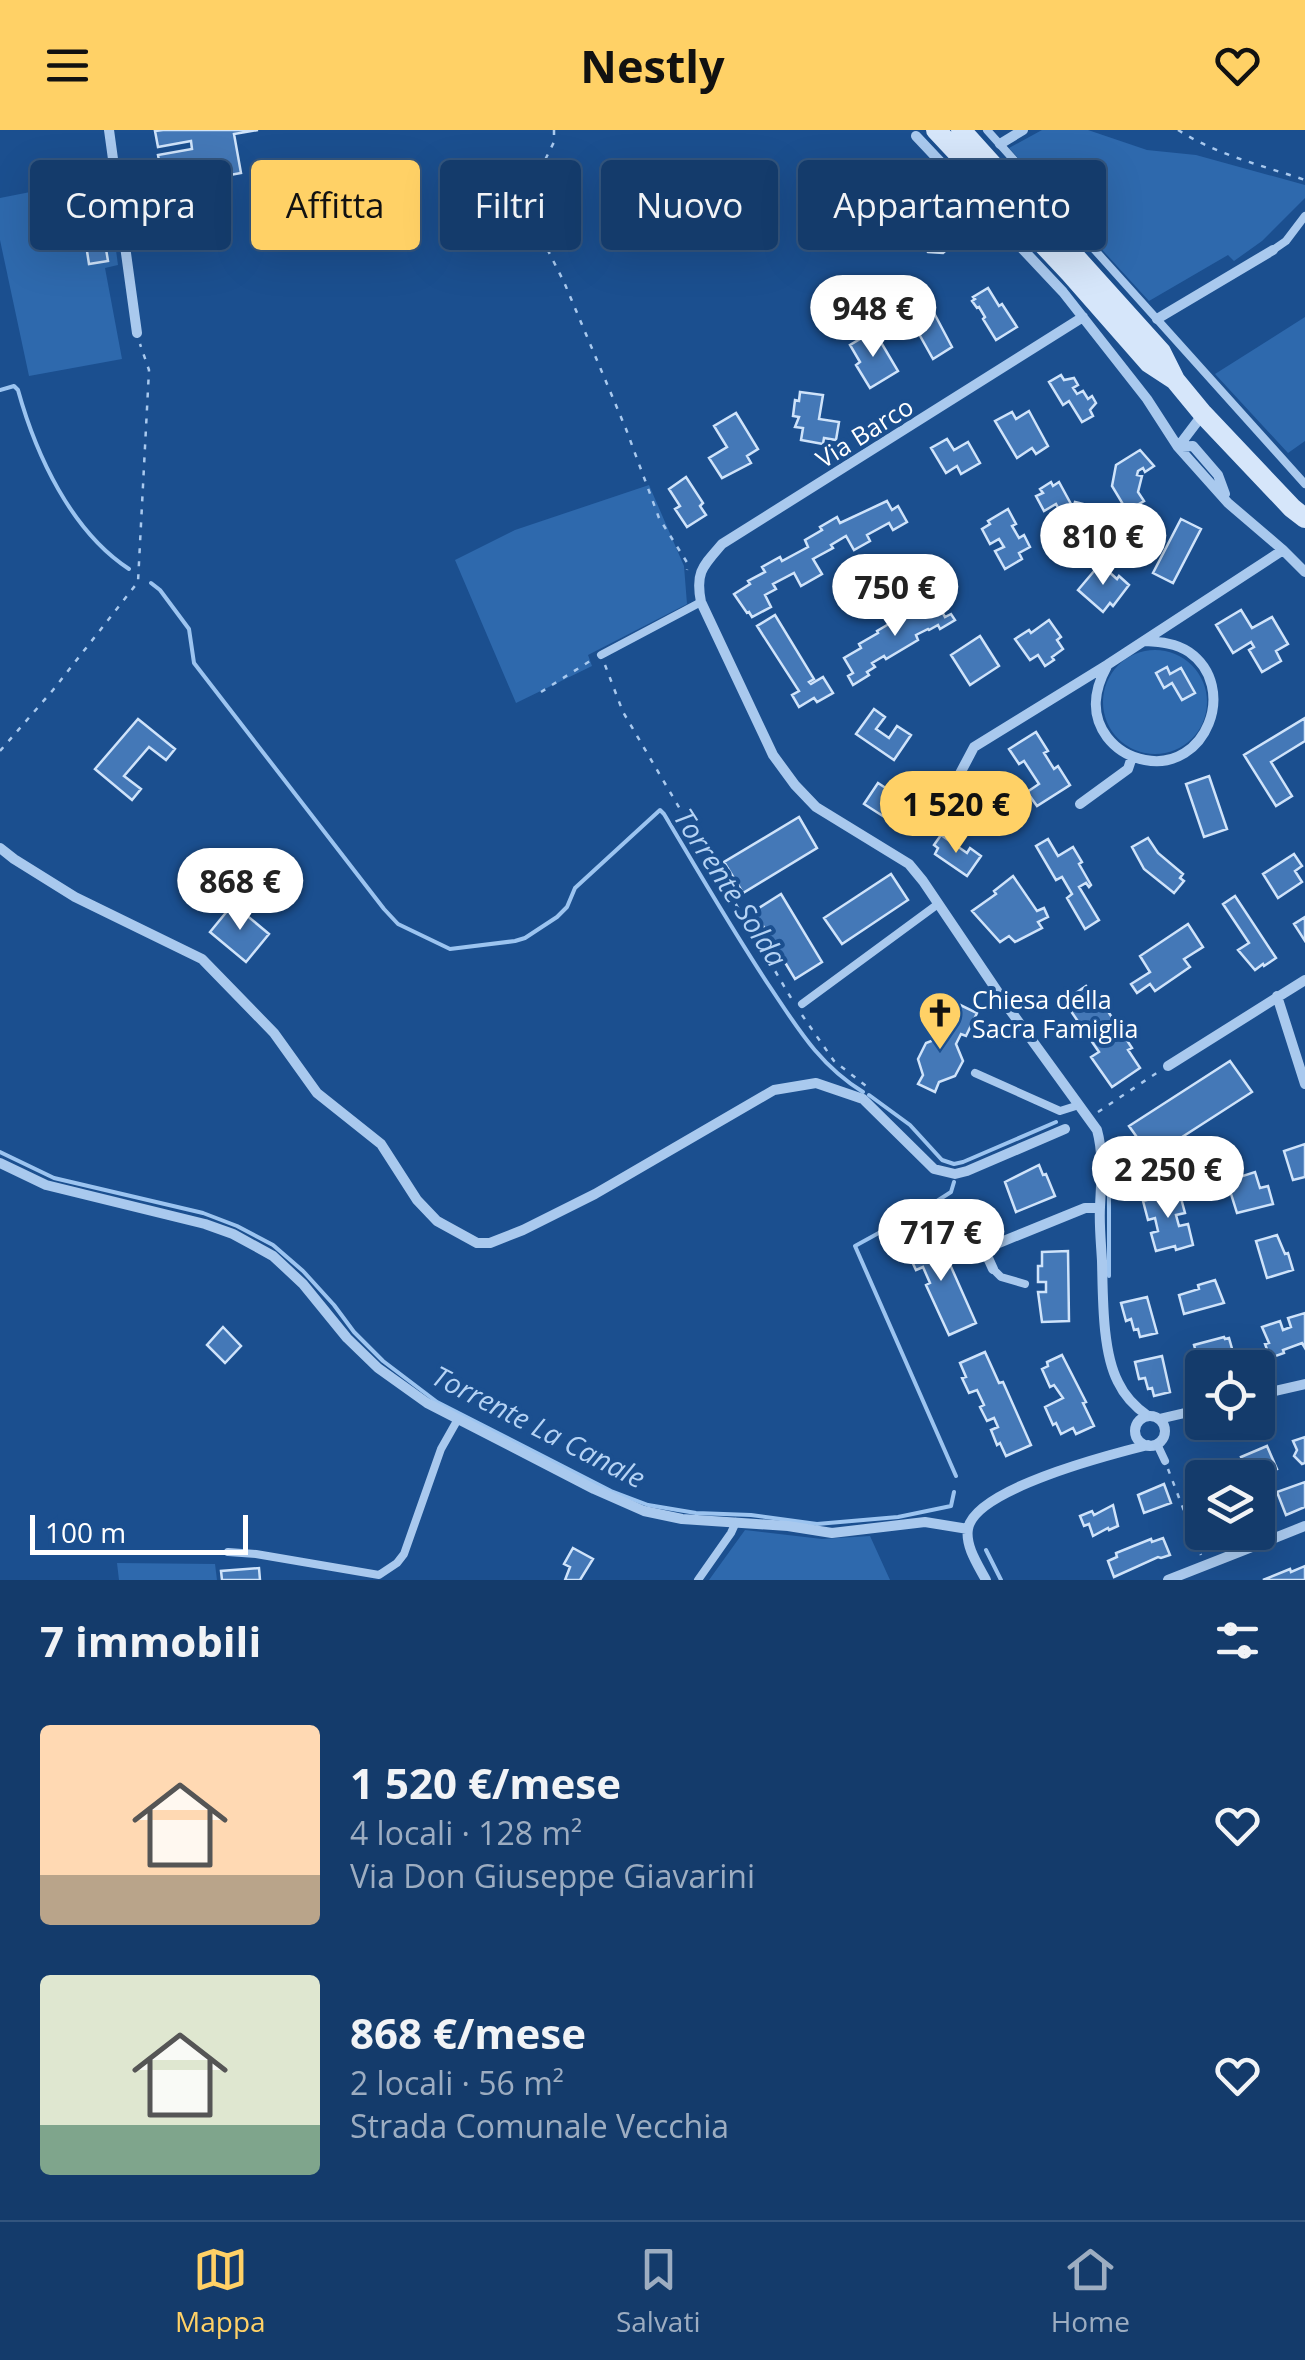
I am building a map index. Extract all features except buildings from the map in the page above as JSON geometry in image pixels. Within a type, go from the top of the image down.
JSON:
[{"type":"street","points":[[109,130],[136,333]]},
{"type":"street","points":[[961,130],[1162,352],[1175,380],[1298,513],[1305,532]]},
{"type":"street","points":[[1000,144],[1023,130]]},
{"type":"street","points":[[926,133],[1070,272],[1149,363],[1175,380]]},
{"type":"street","points":[[926,133],[1083,317],[1147,399],[1178,447],[1228,503],[1305,572]]},
{"type":"street","points":[[1157,319],[1272,250]]},
{"type":"street","name":"Via Barco","points":[[700,602],[702,566],[722,544],[1083,317]]},
{"type":"street","points":[[1178,447],[1203,414]]},
{"type":"street","points":[[1208,461],[1223,435]]},
{"type":"street","points":[[1178,447],[1194,446],[1208,461],[1218,474],[1228,503]]},
{"type":"street","points":[[946,800],[974,747],[1284,550]]},
{"type":"street","points":[[700,602],[773,755],[796,786],[816,807],[909,864],[1097,1130],[1104,1318],[1111,1364],[1132,1405],[1140,1442],[1153,1445]]},
{"type":"street","points":[[1108,665],[1097,684],[1094,706],[1100,728],[1113,746],[1132,758],[1153,762],[1175,758],[1194,747],[1208,730],[1214,708],[1213,686],[1204,666],[1188,651],[1145,640]]},
{"type":"street","points":[[1080,804],[1128,769],[1132,758]]},
{"type":"street","points":[[0,848],[74,896],[202,959],[274,1033],[317,1092],[381,1144],[418,1200],[437,1221],[477,1243],[490,1244],[594,1194],[774,1090],[816,1083],[864,1100],[934,1168],[954,1174],[1065,1128]]},
{"type":"street","points":[[1168,1066],[1305,980]]},
{"type":"street","points":[[1277,996],[1305,1084]]},
{"type":"street","points":[[0,1164],[46,1185],[232,1234],[272,1256],[378,1368],[427,1403],[644,1511],[682,1519],[832,1532],[925,1522],[968,1529]]},
{"type":"street","points":[[993,1269],[984,1250],[1085,1208],[1100,1208]]},
{"type":"street","points":[[1275,1391],[1305,1384]]},
{"type":"street","points":[[1132,1405],[1154,1418],[1165,1432]]},
{"type":"street","points":[[1122,1452],[1140,1420],[1185,1413]]},
{"type":"street","points":[[986,1580],[969,1545],[968,1529],[974,1515],[991,1500],[1016,1487],[1153,1445],[1185,1419]]},
{"type":"street","points":[[1168,1580],[1305,1526]]},
{"type":"lane","points":[[987,130],[1305,484]]},
{"type":"lane","points":[[1272,250],[1286,241],[1305,216]]},
{"type":"lane","points":[[601,655],[700,602]]},
{"type":"lane","points":[[802,1004],[938,904]]},
{"type":"lane","points":[[974,1072],[1060,1111],[1079,1105]]},
{"type":"lane","points":[[993,1269],[1001,1277],[1025,1284]]},
{"type":"lane","points":[[228,1552],[377,1578],[404,1554],[442,1449],[458,1419]]},
{"type":"lane","points":[[1153,1445],[1165,1461]]},
{"type":"lane","points":[[698,1580],[736,1522]]},
{"type":"path","points":[[554,130],[554,142],[528,194],[529,213],[564,282],[659,518],[688,564],[687,574]]},
{"type":"path","points":[[1178,130],[1242,161],[1305,180]]},
{"type":"path","points":[[0,751],[138,582],[149,370],[136,333]]},
{"type":"path","points":[[540,692],[601,655],[623,712],[700,844],[806,1021],[834,1060],[870,1089],[864,1100]]},
{"type":"path","points":[[1088,1118],[1168,1066]]},
{"type":"path","points":[[1165,1461],[1204,1566]]},
{"type":"shaded area","points":[[1042,130],[1088,130],[1147,150],[1196,155],[1305,185],[1305,198],[1262,241],[1234,261],[1228,255],[1149,301],[1102,250],[1106,250],[1106,160],[1020,160],[1009,148]]},
{"type":"shaded area","points":[[30,192],[30,250],[116,250],[118,265],[105,268],[122,359],[29,376],[0,240],[0,198]]},
{"type":"shaded area","points":[[1305,317],[1305,441],[1288,453],[1215,374]]},
{"type":"shaded area","points":[[649,485],[684,566],[687,604],[588,655],[592,666],[516,703],[455,560],[515,530]]},
{"type":"shaded area","points":[[1155,650],[1175,654],[1192,665],[1203,682],[1207,702],[1203,722],[1192,739],[1175,750],[1155,754],[1135,750],[1118,739],[1107,722],[1103,702],[1107,682],[1118,665],[1135,654]]},
{"type":"shaded area","points":[[745,1530],[822,1539],[870,1536],[890,1580],[709,1580]]},
{"type":"shaded area","points":[[117,1563],[215,1564],[217,1580],[119,1580]]},
{"type":"waterway","name":"Torrente Solda","points":[[0,390],[14,386],[18,390],[58,490],[90,534],[129,569]]},
{"type":"waterway","name":"Torrente Solda","points":[[151,583],[189,629],[194,663],[398,924],[450,949],[525,938],[557,917],[567,907],[575,888],[660,810],[799,1030],[833,1069],[863,1092]]},
{"type":"waterway","name":"Torrente Solda","points":[[869,1095],[910,1125],[942,1160],[954,1164],[1056,1122]]},
{"type":"waterway","name":"Torrente Solda","points":[[1109,1145],[1110,1183]]},
{"type":"waterway","name":"Torrente La Canale","points":[[0,1152],[54,1178],[203,1213],[273,1245],[303,1271],[383,1361],[437,1402],[611,1491],[648,1505],[817,1524],[898,1517],[951,1506],[954,1492]]},
{"type":"waterway","points":[[954,1182],[951,1192],[855,1246],[956,1476]]},
{"type":"waterway","name":"Torrente Solda","points":[[1109,1196],[1109,1276]]},
{"type":"waterway","name":"Torrente La Canale","points":[[986,1550],[1001,1580]]},
{"type":"place","name":"Chiesa della Sacra Famiglia","points":[[940,1051]]}]
